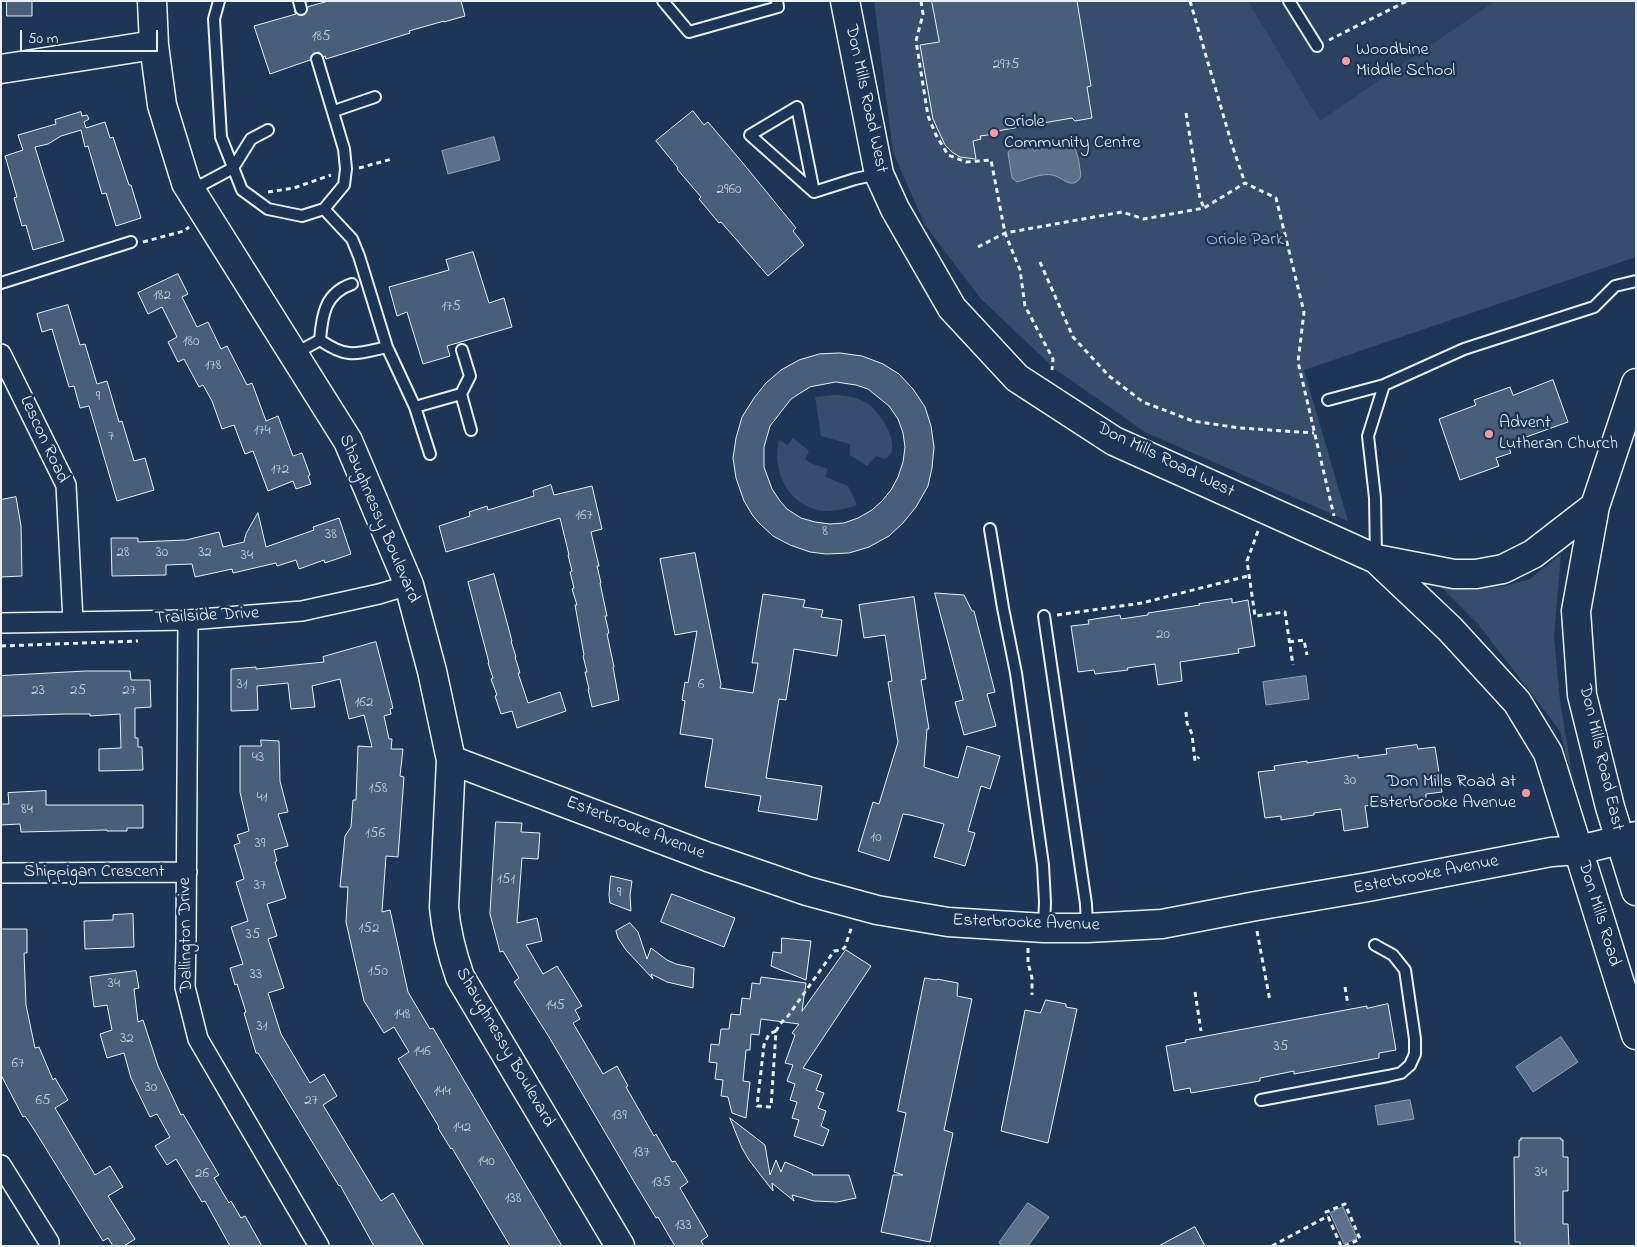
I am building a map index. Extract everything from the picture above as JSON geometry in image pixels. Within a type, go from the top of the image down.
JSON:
[{"type":"street","name":"Shaughnessy Boulevard","points":[[152,1],[154,45],[162,105],[186,183],[348,441],[409,584],[432,671],[451,760],[444,907],[445,924],[460,978],[620,1246]]},
{"type":"street","name":"Don Mills Road West","points":[[845,1],[879,174],[895,209],[952,308],[1017,378],[1114,441],[1376,560],[1450,629],[1517,702],[1548,754],[1579,850]]},
{"type":"street","points":[[1,69],[154,45]]},
{"type":"street","name":"Lescon Road","points":[[1,354],[66,485],[73,621]]},
{"type":"street","name":"Don Mills Road East","points":[[1628,838],[1610,807],[1582,695],[1576,612],[1595,506],[1636,383]]},
{"type":"street","points":[[1376,560],[1454,574],[1476,574],[1503,569],[1533,554],[1595,506]]},
{"type":"street","name":"Trailside Drive","points":[[1,623],[188,620],[302,610],[379,594],[409,584]]},
{"type":"street","name":"Dallington Drive","points":[[188,620],[185,987],[198,1039],[319,1246]]},
{"type":"street","name":"Esterbrooke Avenue","points":[[451,760],[708,857],[806,890],[877,910],[948,922],[1087,928],[1162,924],[1256,906],[1368,888],[1551,852],[1579,850],[1628,838]]},
{"type":"street","points":[[1628,838],[1636,891]]},
{"type":"street","name":"Don Mills Road","points":[[1579,850],[1636,1035]]},
{"type":"street","name":"Shippigan Crescent","points":[[1,873],[187,872]]},
{"type":"street","points":[[1,1166],[49,1242],[49,1246]]},
{"type":"lane","points":[[219,1],[214,19],[221,137],[242,190],[268,209],[302,216],[324,209],[344,185],[346,169],[344,149],[317,58]]},
{"type":"lane","points":[[663,1],[689,32],[778,7],[777,1]]},
{"type":"lane","points":[[1289,1],[1317,46]]},
{"type":"lane","points":[[334,111],[375,97]]},
{"type":"lane","points":[[797,107],[810,173],[814,192],[750,135],[797,107]]},
{"type":"lane","points":[[191,190],[233,168],[251,139],[268,130]]},
{"type":"lane","points":[[814,192],[855,179],[879,174]]},
{"type":"lane","points":[[324,209],[352,239],[387,347],[415,407],[430,454]]},
{"type":"lane","points":[[1,284],[131,242]]},
{"type":"lane","points":[[1328,400],[1384,385],[1464,349],[1594,307],[1615,286],[1636,281]]},
{"type":"lane","points":[[320,340],[321,323],[329,300],[341,288],[352,284]]},
{"type":"lane","points":[[320,340],[334,350],[354,355],[387,347]]},
{"type":"lane","points":[[293,354],[320,340]]},
{"type":"lane","points":[[462,350],[470,376],[461,394],[471,430]]},
{"type":"lane","points":[[1376,560],[1375,498],[1368,436],[1384,385]]},
{"type":"lane","points":[[415,407],[461,394]]},
{"type":"lane","points":[[990,529],[1016,673],[1043,866],[1045,902],[1035,927]]},
{"type":"lane","points":[[1044,616],[1086,904],[1087,928]]},
{"type":"lane","points":[[1261,1100],[1401,1073],[1410,1065],[1415,1054],[1415,1039],[1405,970],[1393,955],[1375,945]]},
{"type":"path","points":[[921,1],[923,14],[916,41],[928,116],[936,135],[948,155],[966,162],[991,160],[1004,233],[1020,270],[1025,306],[1053,359],[1052,370]]},
{"type":"path","points":[[1190,1],[1245,183],[1276,198],[1304,312],[1298,362],[1340,543]]},
{"type":"path","points":[[1317,46],[1407,1]]},
{"type":"path","points":[[1186,113],[1200,198],[1204,208]]},
{"type":"path","points":[[978,247],[1004,233],[1122,212],[1144,220],[1204,208],[1245,183]]},
{"type":"path","points":[[260,193],[294,188]]},
{"type":"path","points":[[131,242],[138,244],[184,231]]},
{"type":"path","points":[[1040,262],[1073,337],[1109,376],[1143,402],[1193,421],[1240,428],[1314,433]]},
{"type":"path","points":[[1258,531],[1247,561],[1255,616],[1285,612],[1293,665]]},
{"type":"path","points":[[1044,616],[1142,603],[1248,576]]},
{"type":"path","points":[[1290,642],[1304,640],[1306,655]]},
{"type":"path","points":[[1,646],[144,641]]},
{"type":"path","points":[[1186,712],[1187,723],[1192,734],[1195,761],[1199,756]]},
{"type":"path","points":[[776,1031],[769,1034],[764,1045],[757,1106],[771,1107],[776,1031],[834,951],[842,950],[845,946],[852,925]]},
{"type":"path","points":[[1032,996],[1032,978],[1028,963],[1035,927]]},
{"type":"path","points":[[1257,931],[1270,1001]]},
{"type":"path","points":[[1345,987],[1348,1005]]},
{"type":"path","points":[[1195,992],[1200,1031]]},
{"type":"path","points":[[1345,1204],[1360,1239],[1343,1246],[1326,1212],[1345,1204]]},
{"type":"path","points":[[1272,1246],[1328,1216]]},
{"type":"shaded area","name":"Woodbine Middle School","points":[[1248,1],[1495,1],[1320,122]]},
{"type":"shaded area","points":[[494,137],[500,160],[448,174],[442,151]]},
{"type":"shaded area","points":[[1051,140],[1053,142],[1069,142],[1074,147],[1081,172],[1081,176],[1075,183],[1066,182],[1055,176],[1048,175],[1017,182],[1012,178],[1008,153],[1014,146],[1028,145],[1034,151]]},
{"type":"shaded area","points":[[1306,676],[1309,699],[1266,705],[1263,682]]},
{"type":"shaded area","points":[[1561,1037],[1578,1062],[1533,1092],[1516,1067]]},
{"type":"shaded area","points":[[1410,1100],[1414,1119],[1378,1125],[1375,1106]]},
{"type":"shaded area","points":[[1028,1203],[1049,1217],[1028,1246],[1003,1246],[999,1243]]},
{"type":"shaded area","points":[[1343,1207],[1357,1238],[1344,1244],[1330,1213]]},
{"type":"green space","name":"Oriole Park","points":[[874,1],[1248,1],[1320,121],[1495,1],[1636,1],[1636,257],[1304,370],[1348,521],[1145,432],[1055,369],[981,299],[925,225],[893,152]]},
{"type":"green space","points":[[833,395],[859,399],[867,403],[878,414],[892,439],[891,454],[885,459],[876,456],[867,466],[850,455],[850,444],[821,436],[815,397]]},
{"type":"green space","points":[[793,438],[809,451],[805,459],[810,463],[828,469],[825,477],[848,486],[857,505],[827,511],[814,509],[793,497],[781,476],[777,452],[779,440],[788,445]]},
{"type":"green space","points":[[1561,554],[1554,637],[1560,701],[1574,786],[1560,731],[1478,624],[1433,579],[1471,590],[1505,586],[1530,579]]},
{"type":"building","points":[[7,1],[32,1],[32,16],[7,16]]},
{"type":"building","points":[[329,1],[461,1],[465,16],[409,31],[410,33],[326,59],[319,52],[315,53],[310,60],[270,74],[254,26],[296,14],[294,11],[299,15],[303,15],[308,7]]},
{"type":"building","name":"Oriole Community Centre","points":[[932,1],[1077,1],[1091,86],[1087,87],[1092,118],[1075,121],[1072,118],[997,131],[995,134],[980,136],[981,139],[973,141],[976,159],[960,157],[952,152],[945,145],[933,119],[920,45],[939,42]]},
{"type":"building","points":[[693,111],[704,125],[708,122],[742,162],[796,228],[793,231],[804,245],[768,276],[699,199],[701,197],[656,141]]},
{"type":"building","points":[[81,112],[82,116],[87,115],[89,119],[84,122],[86,128],[105,122],[110,138],[113,137],[129,185],[131,185],[141,218],[116,226],[106,193],[102,194],[88,146],[85,147],[81,130],[61,136],[48,144],[35,147],[64,241],[33,250],[26,225],[22,226],[14,198],[17,197],[5,156],[23,150],[18,135],[56,124],[55,120]]},
{"type":"building","points":[[473,252],[489,303],[504,298],[512,327],[447,346],[450,356],[423,364],[407,312],[397,316],[389,287],[449,270],[446,260]]},
{"type":"building","points":[[178,274],[188,294],[182,297],[197,327],[208,322],[221,349],[227,346],[247,385],[252,383],[266,421],[278,416],[293,456],[302,453],[310,475],[308,476],[311,484],[296,489],[293,481],[268,491],[253,451],[245,454],[234,425],[222,429],[212,401],[203,385],[199,387],[184,359],[178,362],[168,342],[177,337],[162,307],[148,314],[138,293]]},
{"type":"building","points":[[68,305],[80,345],[85,344],[97,384],[107,381],[119,422],[122,421],[134,461],[145,458],[154,490],[117,501],[89,406],[80,408],[74,386],[69,387],[52,329],[42,332],[37,314]]},
{"type":"building","points":[[840,353],[862,356],[883,364],[899,374],[913,389],[925,407],[931,426],[934,447],[932,468],[928,486],[916,507],[889,536],[869,547],[849,553],[826,554],[810,552],[790,545],[773,536],[753,516],[744,501],[736,478],[733,458],[736,438],[742,417],[754,398],[766,383],[781,370],[799,360],[819,354]],"holes":[[[836,382],[868,389],[889,406],[898,419],[905,447],[898,477],[882,501],[872,510],[858,518],[844,523],[830,524],[801,518],[787,509],[780,501],[772,489],[764,467],[764,447],[770,426],[791,399],[810,387]]]},
{"type":"building","name":"Advent Lutheran Church","points":[[1553,380],[1568,422],[1515,441],[1515,443],[1508,445],[1511,453],[1496,458],[1499,466],[1460,480],[1439,419],[1476,405],[1474,400],[1510,387],[1513,395]]},
{"type":"building","points":[[551,485],[554,495],[592,486],[602,529],[591,532],[599,566],[597,566],[609,633],[607,634],[619,700],[592,707],[575,605],[577,605],[572,589],[574,588],[570,572],[572,571],[560,518],[446,552],[439,526],[470,516],[469,512],[487,506],[488,510],[534,496],[533,491]]},
{"type":"building","points":[[16,497],[21,526],[22,576],[1,577],[1,500]]},
{"type":"building","points":[[258,513],[266,547],[314,530],[313,527],[339,518],[351,554],[325,563],[324,560],[299,569],[296,560],[277,566],[276,563],[233,573],[232,569],[195,577],[192,564],[166,565],[166,575],[112,576],[111,538],[138,538],[138,542],[186,540],[219,532],[223,547],[244,542],[246,534]]},
{"type":"building","points":[[695,553],[721,684],[720,688],[753,693],[758,663],[752,663],[763,594],[805,600],[803,607],[823,610],[821,617],[842,620],[837,656],[794,649],[786,700],[779,699],[766,778],[822,786],[817,820],[758,811],[761,796],[705,787],[713,739],[680,734],[685,701],[682,700],[685,682],[688,683],[697,631],[675,635],[660,559]]},
{"type":"building","points":[[494,574],[520,673],[518,673],[528,703],[560,692],[566,711],[517,728],[512,711],[501,714],[468,582]]},
{"type":"building","points":[[935,593],[964,595],[972,611],[974,611],[995,692],[987,694],[996,726],[964,735],[955,702],[963,700]]},
{"type":"building","points":[[914,597],[926,679],[921,680],[929,729],[927,729],[924,767],[958,778],[967,746],[1000,756],[990,789],[981,786],[968,831],[975,833],[965,866],[934,857],[944,824],[903,814],[889,861],[858,851],[873,802],[879,804],[898,742],[888,682],[892,681],[885,635],[864,638],[859,605]]},
{"type":"building","points":[[1232,599],[1232,603],[1248,600],[1255,646],[1238,649],[1239,653],[1180,662],[1182,681],[1158,685],[1155,664],[1095,674],[1094,670],[1078,672],[1071,626],[1089,624],[1088,620],[1120,615],[1121,619]]},
{"type":"building","points":[[376,642],[393,708],[390,709],[391,714],[384,716],[389,739],[392,739],[391,749],[403,749],[400,776],[404,777],[398,857],[386,856],[382,912],[390,910],[408,992],[430,1029],[433,1028],[562,1246],[510,1246],[398,1059],[409,1052],[394,1027],[384,1033],[364,1001],[346,922],[348,887],[340,887],[345,836],[351,827],[353,800],[356,800],[358,746],[372,747],[364,715],[349,719],[340,679],[312,686],[315,707],[291,709],[288,683],[257,686],[258,710],[231,711],[231,669],[256,667],[256,669],[324,662],[323,657]]},
{"type":"building","points":[[86,671],[130,671],[131,680],[150,680],[151,707],[135,708],[135,738],[138,738],[138,747],[142,747],[143,770],[99,771],[99,749],[121,748],[120,714],[1,716],[1,676]]},
{"type":"building","points":[[261,740],[279,741],[280,781],[288,812],[278,814],[288,846],[274,850],[277,861],[275,862],[286,898],[267,904],[277,936],[268,939],[284,988],[268,993],[281,1034],[310,1083],[324,1074],[337,1096],[323,1105],[381,1201],[393,1193],[424,1246],[374,1246],[340,1185],[258,1053],[256,1053],[244,1013],[246,1012],[230,968],[243,964],[231,927],[248,921],[236,882],[244,879],[234,845],[240,843],[237,835],[249,831],[240,792],[240,746],[261,746]]},
{"type":"building","points":[[1417,745],[1418,749],[1435,747],[1442,792],[1426,794],[1426,799],[1365,806],[1368,827],[1344,831],[1341,809],[1281,820],[1281,816],[1265,818],[1258,772],[1275,770],[1274,766],[1307,761],[1307,763],[1358,755],[1358,758],[1387,754],[1386,749]]},
{"type":"building","points":[[46,791],[46,805],[143,805],[143,828],[127,828],[127,831],[21,832],[20,824],[1,825],[1,804],[9,804],[8,793]]},
{"type":"building","points":[[496,822],[522,823],[521,832],[540,833],[538,859],[522,858],[517,923],[537,918],[542,941],[526,945],[543,974],[557,966],[582,1006],[575,1010],[580,1019],[573,1023],[603,1074],[617,1066],[628,1086],[626,1087],[654,1136],[656,1134],[672,1162],[675,1161],[688,1182],[680,1188],[708,1236],[701,1241],[704,1246],[675,1246],[658,1217],[656,1218],[549,1037],[514,982],[519,978],[503,951],[500,952],[490,914]]},
{"type":"building","points":[[611,876],[632,881],[630,895],[631,911],[610,903]]},
{"type":"building","points":[[672,894],[735,918],[724,947],[661,922]]},
{"type":"building","points":[[133,914],[134,947],[85,949],[84,921],[113,920],[113,915]]},
{"type":"building","points":[[630,923],[638,932],[647,959],[651,948],[667,960],[694,968],[693,988],[667,982],[651,974],[653,979],[626,950],[618,938],[616,931]]},
{"type":"building","points":[[1,929],[27,929],[27,953],[24,953],[26,1005],[35,1048],[39,1047],[53,1080],[55,1078],[68,1100],[55,1108],[95,1175],[110,1166],[123,1187],[108,1196],[135,1239],[124,1246],[113,1246],[108,1238],[103,1241],[35,1131],[25,1116],[23,1117],[1,1075]]},
{"type":"building","points":[[782,938],[811,941],[806,980],[771,966],[773,952],[781,953]]},
{"type":"building","points":[[846,950],[871,966],[803,1068],[822,1075],[816,1090],[824,1093],[818,1108],[826,1111],[821,1126],[829,1130],[823,1146],[794,1136],[799,1120],[792,1118],[797,1102],[790,1100],[795,1084],[787,1081],[793,1065],[785,1063],[795,1035],[792,1033],[799,1024],[761,1019],[759,1035],[751,1034],[750,1050],[746,1050],[743,1081],[750,1082],[746,1118],[732,1113],[728,1097],[721,1096],[723,1080],[715,1079],[717,1063],[709,1062],[711,1044],[719,1045],[721,1029],[729,1029],[731,1014],[740,1015],[742,998],[750,999],[752,983],[760,984],[761,977],[806,983],[802,1011]]},
{"type":"building","points":[[136,971],[139,988],[134,989],[138,1022],[143,1020],[158,1066],[181,1115],[183,1114],[219,1175],[214,1178],[229,1203],[231,1201],[241,1218],[245,1216],[262,1246],[230,1246],[205,1201],[202,1202],[176,1159],[167,1165],[155,1146],[170,1137],[157,1114],[150,1117],[131,1078],[124,1053],[107,1058],[100,1034],[112,1030],[107,1005],[94,1007],[90,977]]},
{"type":"building","points":[[925,978],[958,983],[957,996],[972,999],[944,1130],[953,1133],[930,1242],[881,1232],[893,1175],[903,1175],[894,1172],[906,1113],[898,1111]]},
{"type":"building","points":[[1046,1000],[1066,1004],[1066,1007],[1077,1009],[1048,1143],[1001,1131],[1025,1010],[1040,1013]]},
{"type":"building","points":[[1388,1004],[1396,1050],[1379,1053],[1379,1058],[1294,1074],[1294,1071],[1260,1078],[1260,1081],[1191,1093],[1190,1088],[1174,1091],[1166,1046],[1186,1042],[1185,1040],[1367,1006],[1367,1008]]},
{"type":"building","points":[[730,1118],[765,1145],[770,1175],[776,1160],[781,1172],[785,1162],[812,1175],[849,1175],[856,1198],[837,1202],[814,1201],[792,1195],[794,1201],[772,1183],[773,1191],[749,1160]]},
{"type":"building","points":[[1521,1138],[1561,1138],[1563,1140],[1563,1157],[1568,1157],[1568,1191],[1563,1191],[1563,1224],[1568,1224],[1569,1246],[1520,1246],[1520,1242],[1515,1242],[1514,1157],[1519,1157],[1519,1140]]},
{"type":"building","points":[[1195,1227],[1205,1246],[1159,1246]]},
{"type":"place","name":"Woodbine Middle School","points":[[1346,61]]},
{"type":"place","name":"Oriole Community Centre","points":[[994,133]]},
{"type":"place","name":"Advent Lutheran Church","points":[[1489,434]]},
{"type":"place","name":"Don Mills Road at Esterbrooke Avenue","points":[[1526,793]]}]
